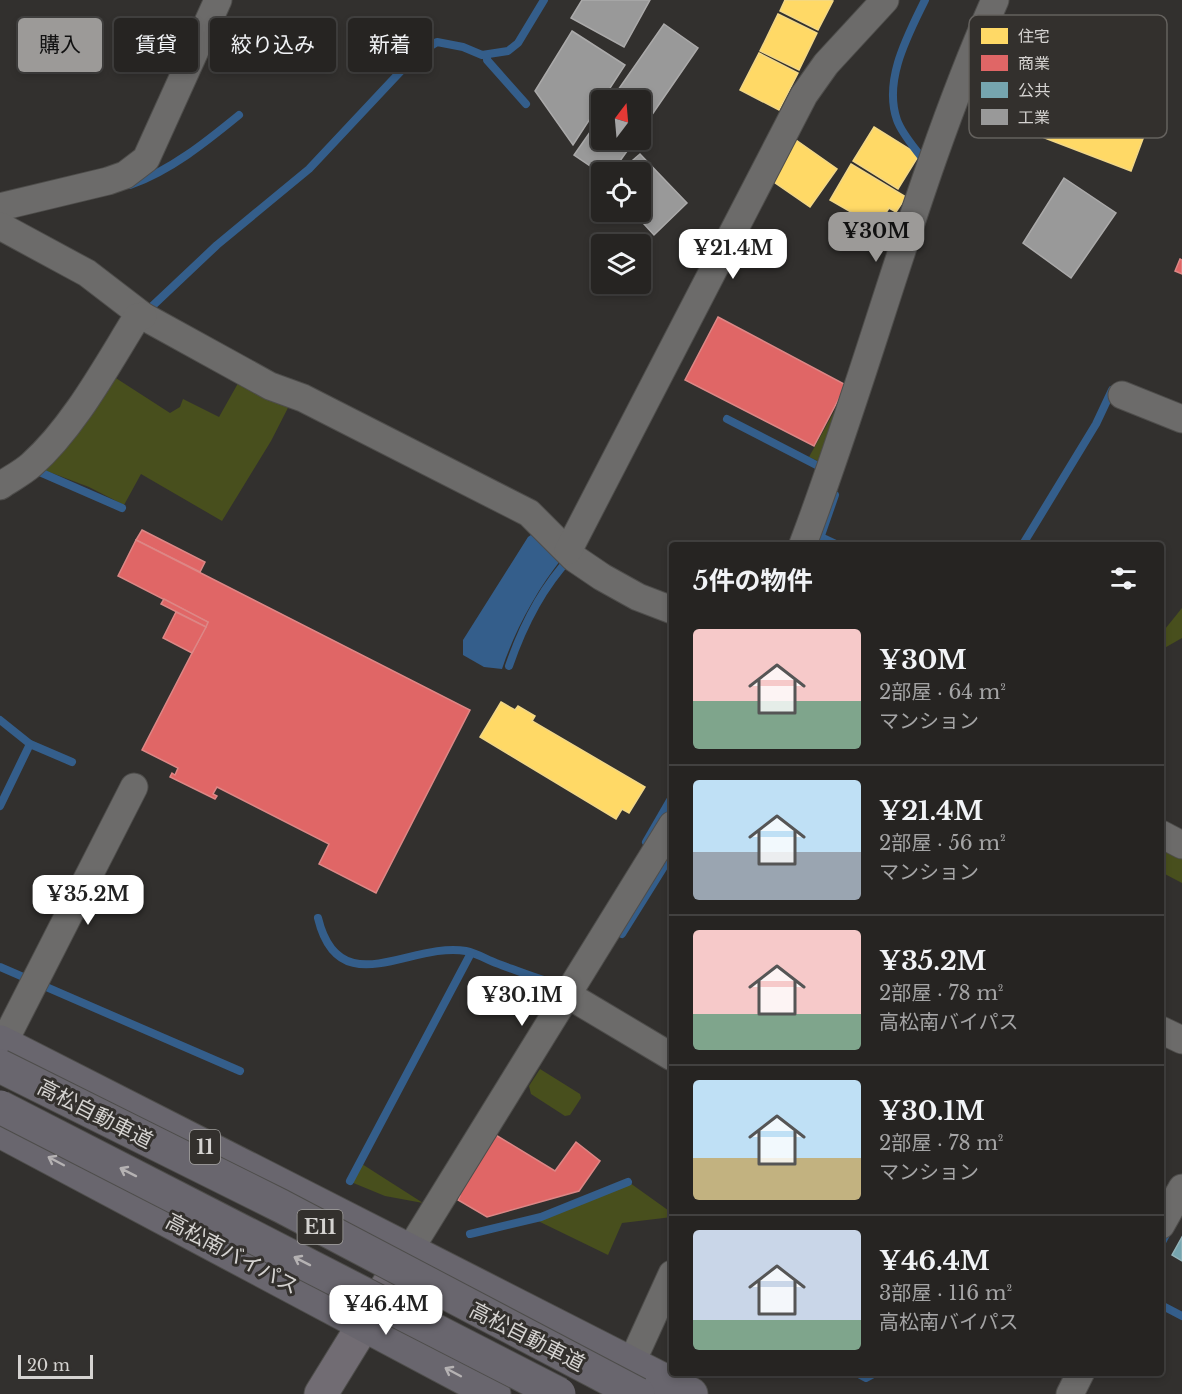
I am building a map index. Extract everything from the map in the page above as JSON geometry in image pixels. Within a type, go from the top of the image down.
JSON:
[{"type":"highway","name":"11","points":[[1,1051],[409,1251],[634,1379],[691,1394]]},
{"type":"highway","name":"高松自動車道","points":[[1,1051],[281,1206],[634,1379]]},
{"type":"highway","name":"高松自動車道","points":[[0,1107],[559,1394]]},
{"type":"highway","name":"高松南バイパス","points":[[0,1131],[494,1394]]},
{"type":"highway","name":"11","points":[[409,1251],[472,1303],[649,1394]]},
{"type":"highway","points":[[363,1324],[450,1345],[545,1394]]},
{"type":"main road","points":[[321,1394],[409,1251]]},
{"type":"street","points":[[0,207],[108,181],[125,175],[146,159],[218,0]]},
{"type":"street","points":[[567,551],[804,95],[826,64],[885,0]]},
{"type":"street","points":[[988,15],[995,0]]},
{"type":"street","points":[[804,542],[845,432],[928,173],[969,60]]},
{"type":"street","points":[[0,226],[87,273],[143,316],[270,386],[303,398],[529,513],[567,551],[614,585],[669,609]]},
{"type":"street","points":[[0,486],[31,466],[53,442],[105,370],[137,317],[143,316]]},
{"type":"street","points":[[1122,395],[1182,419]]},
{"type":"street","points":[[1,1051],[134,787]]},
{"type":"street","points":[[409,1251],[669,830]]},
{"type":"street","points":[[1164,836],[1182,845]]},
{"type":"street","points":[[568,995],[669,1055]]},
{"type":"street","points":[[1164,1031],[1182,1040]]},
{"type":"street","points":[[1164,1220],[1182,1188]]},
{"type":"street","points":[[634,1379],[669,1282]]},
{"type":"street","points":[[1070,1394],[1080,1376]]},
{"type":"green space","points":[[108,373],[170,413],[180,407],[183,399],[219,417],[241,378],[292,400],[271,441],[222,521],[141,474],[124,505],[89,487],[36,467]]},
{"type":"green space","points":[[841,399],[822,463],[809,457]]},
{"type":"green space","points":[[1182,608],[1182,638],[1164,648],[1164,630]]},
{"type":"green space","points":[[1168,852],[1182,858],[1182,883],[1164,874],[1164,854]]},
{"type":"green space","points":[[540,1069],[580,1094],[581,1098],[570,1115],[565,1116],[531,1094],[529,1086]]},
{"type":"green space","points":[[362,1164],[423,1203],[385,1196],[351,1182]]},
{"type":"green space","points":[[630,1183],[669,1211],[669,1217],[622,1223],[608,1255],[536,1220]]},
{"type":"water","points":[[541,528],[563,557],[528,610],[502,669],[484,667],[463,655],[463,640],[528,537]]},
{"type":"building: 住宅","points":[[785,0],[833,1],[818,30],[780,11]]},
{"type":"building: 住宅","points":[[778,14],[817,33],[799,70],[760,51]]},
{"type":"building: 住宅","points":[[759,53],[798,73],[779,110],[740,90]]},
{"type":"building: 住宅","points":[[874,127],[919,155],[898,189],[853,161]]},
{"type":"building: 住宅","points":[[1045,138],[1143,138],[1131,171]]},
{"type":"building: 住宅","points":[[796,140],[837,169],[810,207],[771,180]]},
{"type":"building: 住宅","points":[[851,164],[906,197],[896,212],[889,208],[877,227],[830,200]]},
{"type":"building: 住宅","points":[[501,702],[515,710],[518,706],[535,716],[532,721],[645,787],[629,813],[622,809],[616,819],[480,737]]},
{"type":"building: 商業","points":[[1180,259],[1182,260],[1182,274],[1175,271]]},
{"type":"building: 商業","points":[[718,317],[846,385],[814,446],[685,380]]},
{"type":"building: 商業","points":[[142,530],[205,562],[200,572],[136,540]]},
{"type":"building: 商業","points":[[136,540],[470,710],[376,893],[319,864],[329,844],[217,787],[213,794],[217,796],[215,799],[170,777],[172,773],[175,775],[178,768],[142,750],[208,622],[118,576]]},
{"type":"building: 商業","points":[[164,599],[208,622],[206,627],[161,604]]},
{"type":"building: 商業","points":[[176,612],[206,627],[192,653],[163,638]]},
{"type":"building: 商業","points":[[494,1134],[555,1171],[576,1142],[600,1161],[579,1191],[487,1217],[458,1200],[460,1196],[458,1194]]},
{"type":"building: 公共","points":[[1182,1237],[1182,1261],[1172,1255]]},
{"type":"building: 工業","points":[[582,0],[650,0],[624,47],[571,18]]},
{"type":"building: 工業","points":[[664,24],[698,48],[651,116],[651,90],[618,90]]},
{"type":"building: 工業","points":[[572,31],[625,65],[609,90],[591,90],[591,117],[573,145],[535,91]]},
{"type":"building: 工業","points":[[591,131],[591,150],[628,150],[619,162],[591,162],[591,167],[574,155]]},
{"type":"building: 工業","points":[[640,154],[648,162],[631,162]]},
{"type":"building: 工業","points":[[651,165],[687,203],[654,235],[642,222],[651,222]]},
{"type":"building: 工業","points":[[1064,178],[1116,213],[1071,278],[1023,243]]},
{"type":"waterway","points":[[146,312],[217,245],[309,169],[416,55],[437,42],[463,47],[482,55],[508,51],[518,43],[544,0]]},
{"type":"waterway","points":[[923,159],[899,125],[893,105],[893,89],[899,58],[925,0]]},
{"type":"waterway","points":[[487,55],[487,60],[526,104]]},
{"type":"waterway","points":[[130,185],[173,164],[239,115]]},
{"type":"waterway","points":[[1024,542],[1096,424],[1112,390]]},
{"type":"waterway","points":[[727,419],[824,469]]},
{"type":"waterway","points":[[35,470],[122,508]]},
{"type":"waterway","points":[[819,542],[835,495]]},
{"type":"waterway","points":[[821,537],[832,542]]},
{"type":"waterway","points":[[509,666],[534,609],[550,582],[570,558]]},
{"type":"waterway","points":[[0,720],[30,744],[72,762]]},
{"type":"waterway","points":[[0,806],[30,744]]},
{"type":"waterway","points":[[646,842],[669,802]]},
{"type":"waterway","points":[[622,934],[669,859]]},
{"type":"waterway","points":[[318,918],[328,944],[342,958],[360,964],[379,963],[445,950],[466,951],[561,985]]},
{"type":"waterway","points":[[350,1181],[471,953]]},
{"type":"waterway","points":[[0,967],[240,1071]]},
{"type":"waterway","points":[[470,1234],[541,1217],[628,1182]]},
{"type":"waterway","points":[[1164,1238],[1169,1229]]},
{"type":"waterway","points":[[1164,1307],[1182,1316]]},
{"type":"waterway","points":[[862,1376],[866,1378],[870,1376]]}]
